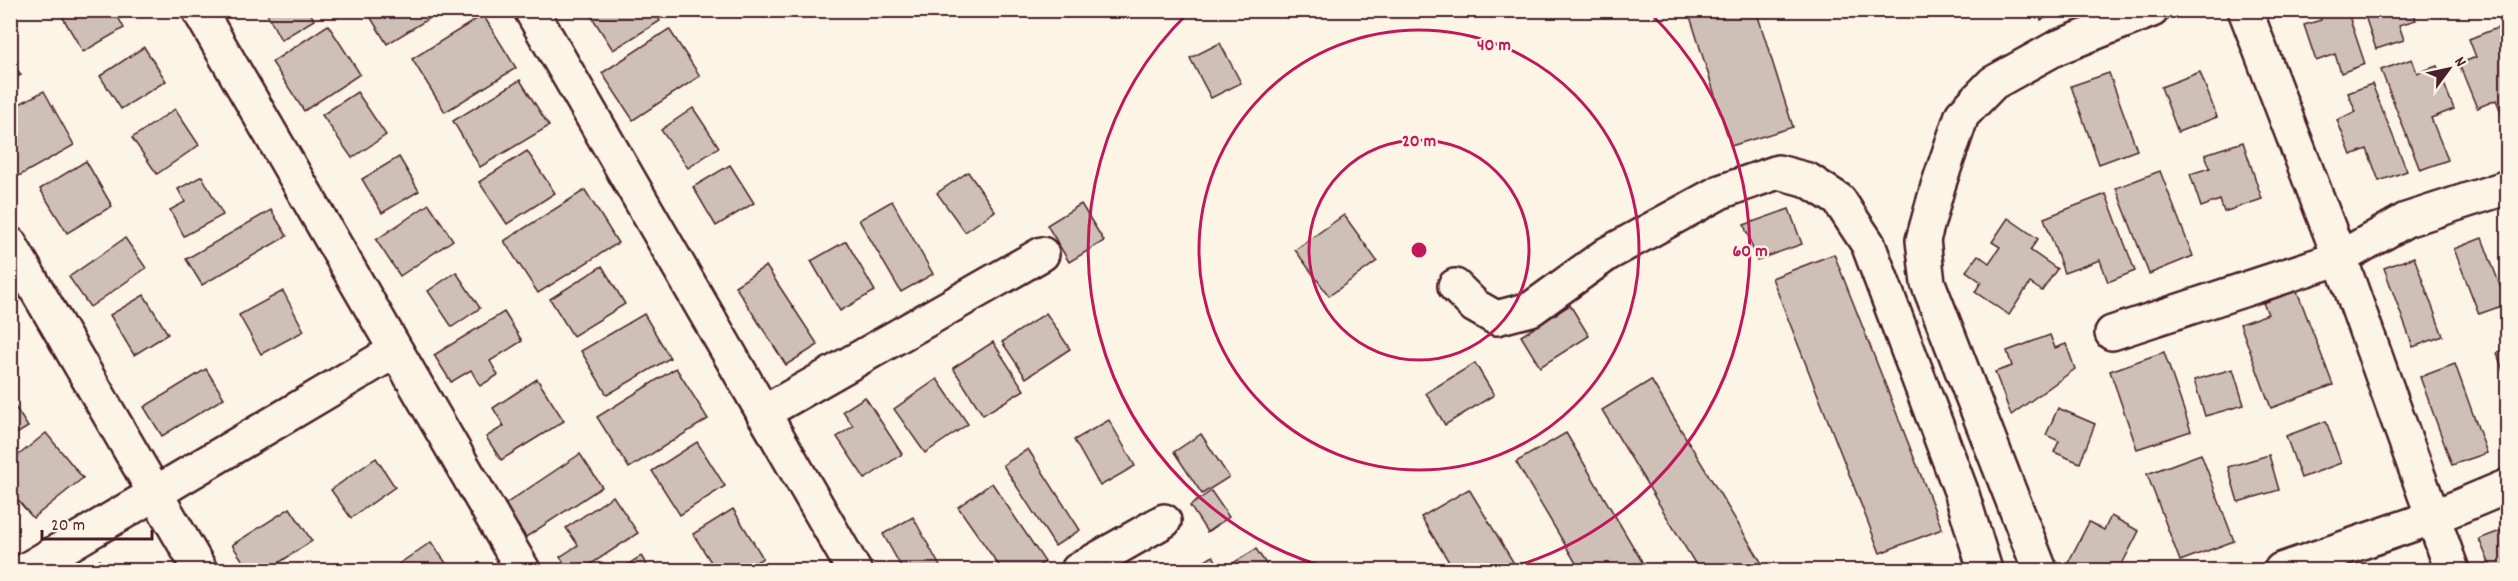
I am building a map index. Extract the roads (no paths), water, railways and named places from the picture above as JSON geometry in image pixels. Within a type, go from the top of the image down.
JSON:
[{"type":"street","points":[[199,10],[524,570]]},
{"type":"street","points":[[531,10],[854,570]]},
{"type":"street","points":[[2040,570],[1928,283],[1923,240],[1962,115],[1993,83],[2056,48],[2152,10]]},
{"type":"street","points":[[2245,10],[2340,258],[2452,570]]},
{"type":"street","points":[[1455,286],[1475,306],[1496,318],[1531,309],[1606,254],[1720,192],[1778,172],[1808,180],[1839,200],[1868,244],[1961,491],[1985,570]]},
{"type":"street","points":[[2112,333],[2340,258],[2406,220],[2508,187]]},
{"type":"street","points":[[10,244],[200,570]]},
{"type":"street","points":[[763,413],[1042,254]]},
{"type":"street","points":[[26,570],[395,351]]},
{"type":"street","points":[[2281,570],[2434,517],[2508,486]]},
{"type":"street","points":[[1078,570],[1164,521]]}]
